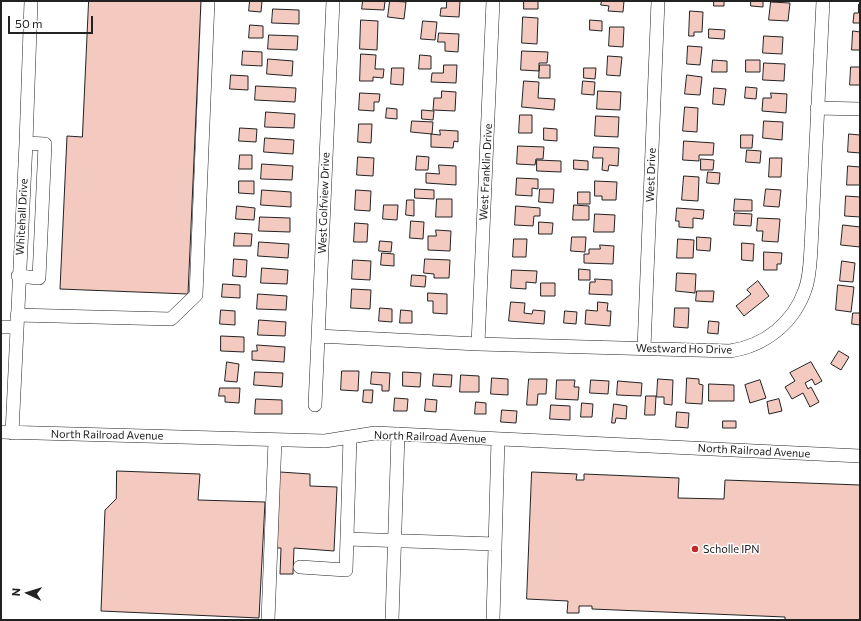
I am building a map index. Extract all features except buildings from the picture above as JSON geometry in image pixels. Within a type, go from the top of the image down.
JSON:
[{"type":"street","name":"Whitehall Drive","points":[[6,432],[17,321],[18,276],[26,143],[31,1]]},
{"type":"street","points":[[1,327],[17,321],[171,319],[196,295],[208,1]]},
{"type":"street","name":"West Golfview Drive","points":[[315,405],[333,1]]},
{"type":"street","name":"West Franklin Drive","points":[[478,344],[493,1]]},
{"type":"street","name":"West Drive","points":[[644,348],[658,1]]},
{"type":"street","name":"Westward Ho Drive","points":[[318,336],[478,344],[730,351],[759,342],[770,336],[791,316],[800,302],[805,290],[810,266],[823,1]]},
{"type":"street","points":[[817,108],[860,109]]},
{"type":"street","points":[[18,276],[39,278],[45,144],[26,143]]},
{"type":"street","name":"North Railroad Avenue","points":[[6,432],[275,440],[325,440],[375,433],[860,456]]},
{"type":"street","points":[[392,620],[398,434]]},
{"type":"street","points":[[300,567],[346,570],[350,437]]},
{"type":"street","points":[[493,620],[498,439]]},
{"type":"street","points":[[268,620],[275,440]]},
{"type":"street","points":[[347,538],[495,544]]},
{"type":"place","name":"Scholle IPN","points":[[695,549]]}]
